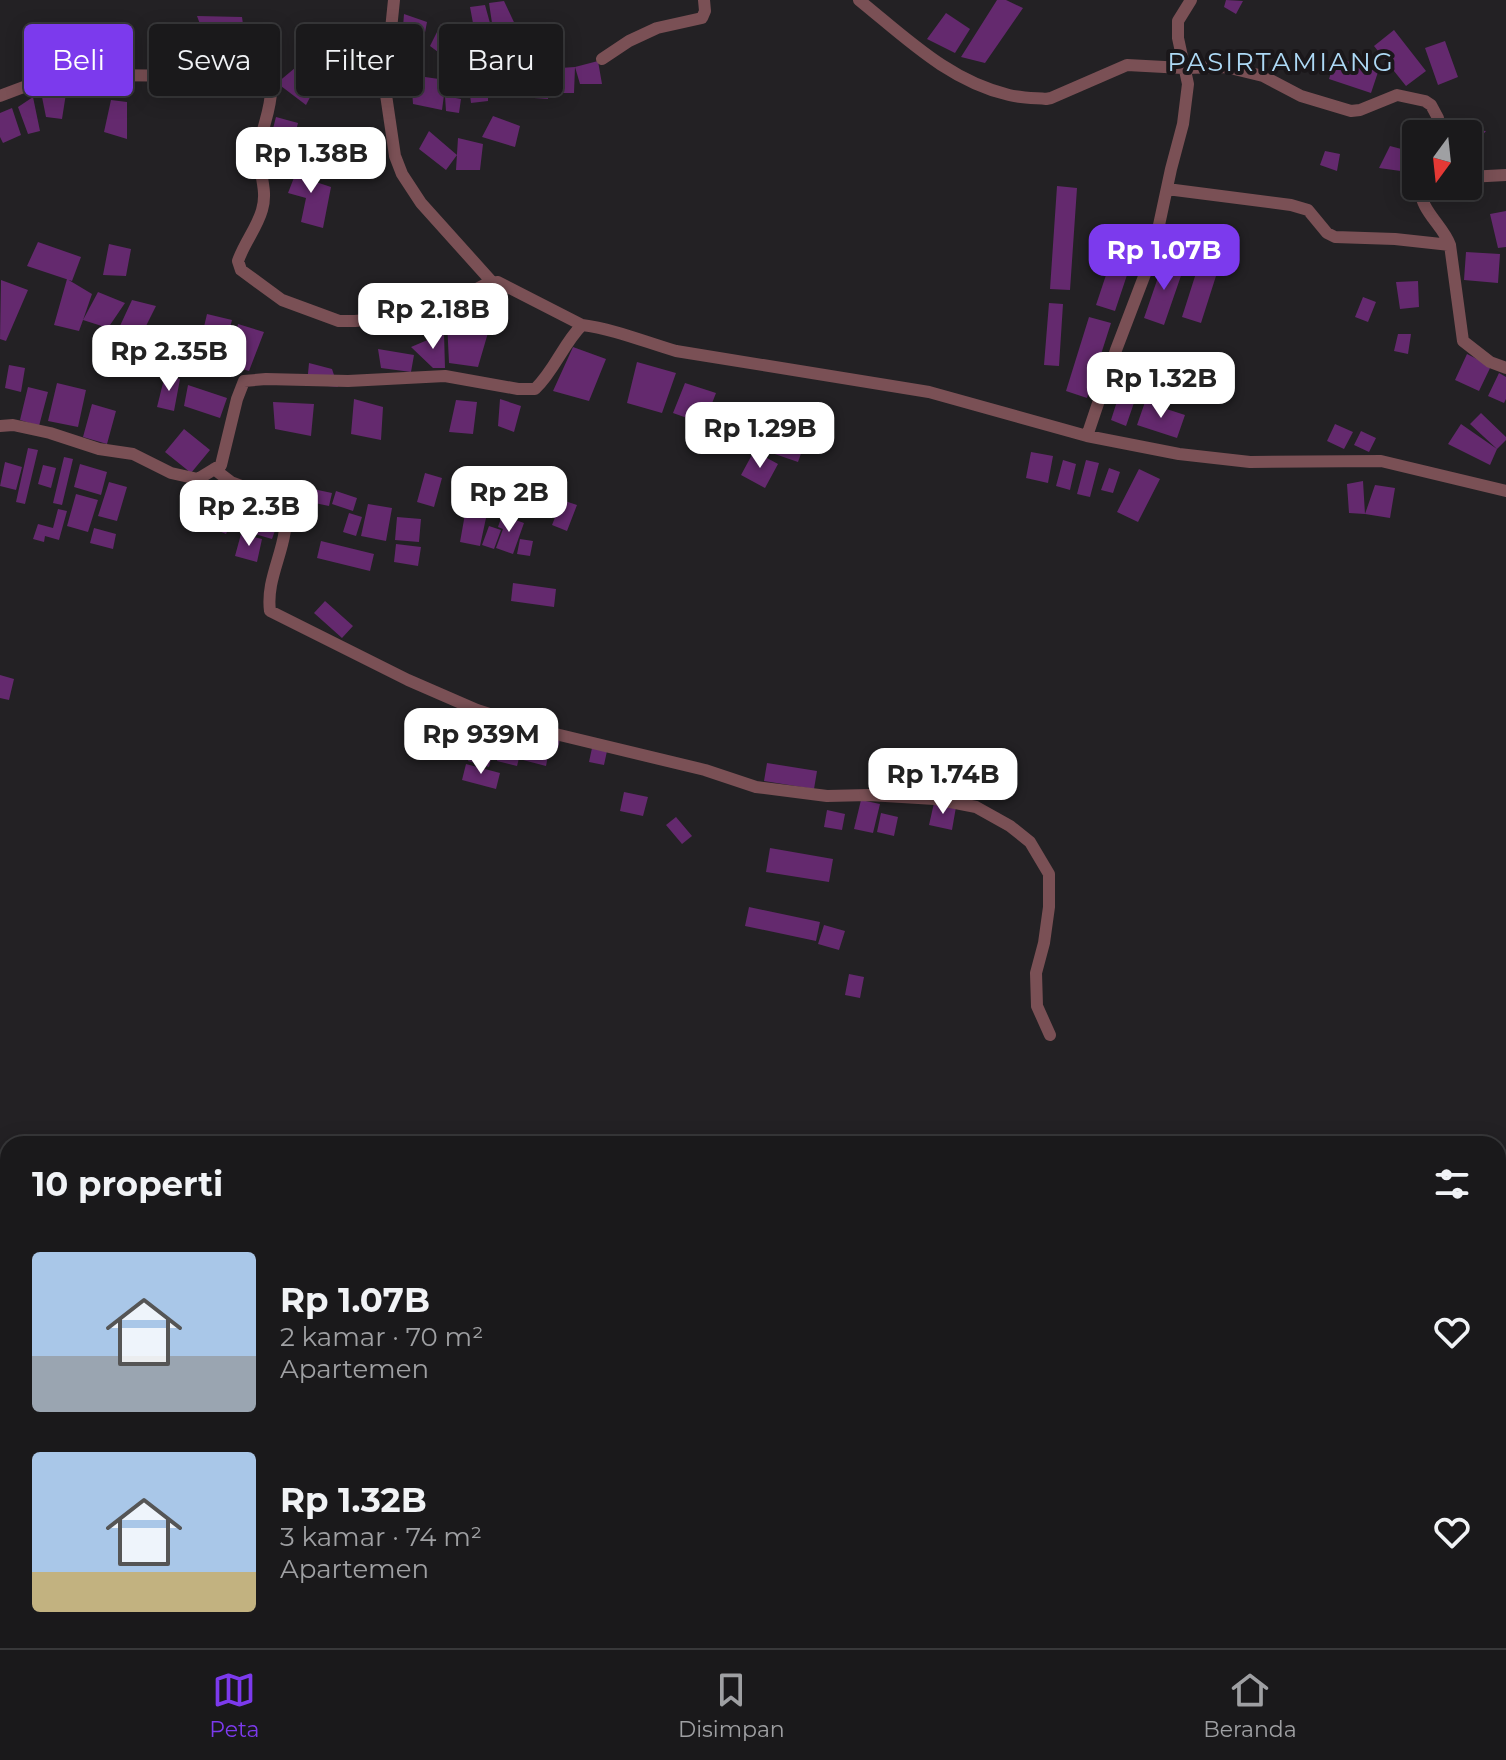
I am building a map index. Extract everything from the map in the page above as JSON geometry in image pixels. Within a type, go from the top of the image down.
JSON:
[{"type":"street","points":[[394,0],[385,88],[395,156],[421,203],[492,282]]},
{"type":"street","points":[[602,59],[629,41],[657,28],[702,18],[704,0]]},
{"type":"street","points":[[859,0],[947,70],[976,85],[1012,96],[1051,98],[1127,65],[1226,67],[1267,78],[1301,96],[1351,111],[1402,95],[1431,105],[1438,120]]},
{"type":"street","points":[[1087,436],[1153,253],[1183,124],[1188,84],[1178,38],[1178,21],[1191,0]]},
{"type":"street","points":[[0,96],[45,79],[86,75],[217,76],[267,83],[271,88],[271,103],[259,156],[265,196],[262,213],[238,261],[241,270],[282,300],[331,319],[348,322],[425,314],[492,282],[505,284],[582,325],[604,328],[676,351],[929,392],[1087,436],[1179,454],[1250,462],[1381,461],[1506,491]]},
{"type":"street","points":[[1482,176],[1506,175]]},
{"type":"street","points":[[1167,189],[1291,205],[1308,210],[1327,233],[1335,237],[1450,245]]},
{"type":"street","points":[[1422,200],[1450,245],[1463,341],[1490,362],[1506,368]]},
{"type":"street","points":[[0,426],[37,430],[99,449],[133,454],[171,473],[198,479],[221,465],[244,381],[348,381],[445,376],[518,389],[535,389],[547,377],[572,335],[582,325]]},
{"type":"street","points":[[214,469],[231,482],[284,502],[287,518],[285,539],[268,595],[270,611],[408,680],[477,710],[526,726],[705,770],[756,787],[827,796],[935,799],[976,807],[1010,826],[1030,842],[1049,874],[1049,907],[1036,973],[1037,1006],[1050,1035]]},
{"type":"building","points":[[997,0],[1006,0],[1023,8],[985,63],[961,57]]},
{"type":"building","points":[[1226,0],[1243,1],[1236,14],[1224,7]]},
{"type":"building","points":[[504,1],[515,24],[492,24],[489,3]]},
{"type":"building","points":[[485,5],[490,24],[473,24],[470,7]]},
{"type":"building","points":[[946,13],[970,29],[955,53],[927,39]]},
{"type":"building","points":[[404,14],[427,22],[423,43],[423,24],[403,24]]},
{"type":"building","points":[[197,16],[242,17],[243,24],[200,24]]},
{"type":"building","points":[[439,28],[439,53],[430,46]]},
{"type":"building","points":[[1394,30],[1426,71],[1406,86],[1374,46]]},
{"type":"building","points":[[1445,41],[1458,77],[1438,85],[1425,48]]},
{"type":"building","points":[[1336,57],[1378,72],[1371,93],[1329,79]]},
{"type":"building","points":[[598,61],[602,84],[580,84],[575,67]]},
{"type":"building","points":[[296,67],[296,96],[311,96],[306,105],[280,85],[280,80]]},
{"type":"building","points":[[575,67],[574,93],[563,93],[563,68]]},
{"type":"building","points":[[423,77],[439,79],[439,96],[444,96],[442,110],[413,104],[412,96],[423,96]]},
{"type":"building","points":[[42,96],[66,96],[62,119],[46,117]]},
{"type":"building","points":[[445,96],[461,99],[459,113],[446,111]]},
{"type":"building","points":[[470,96],[488,96],[488,101],[471,103]]},
{"type":"building","points":[[33,97],[40,131],[28,134],[18,107]]},
{"type":"building","points":[[111,100],[127,102],[127,139],[104,132]]},
{"type":"building","points":[[12,108],[21,135],[3,143],[0,113]]},
{"type":"building","points":[[493,116],[520,126],[515,147],[482,137]]},
{"type":"building","points":[[276,117],[298,123],[292,146],[270,140]]},
{"type":"building","points":[[429,131],[457,155],[446,170],[419,149]]},
{"type":"building","points":[[458,138],[483,144],[480,170],[456,170]]},
{"type":"building","points":[[1390,146],[1402,149],[1402,171],[1379,168]]},
{"type":"building","points":[[1325,151],[1340,154],[1337,171],[1320,165]]},
{"type":"building","points":[[300,162],[319,170],[313,181],[331,187],[323,228],[301,222],[306,198],[288,193]]},
{"type":"building","points":[[1057,186],[1077,188],[1070,290],[1050,289]]},
{"type":"building","points":[[1506,211],[1506,247],[1498,248],[1490,214]]},
{"type":"building","points":[[1121,230],[1140,236],[1115,311],[1096,305]]},
{"type":"building","points":[[38,242],[81,257],[72,281],[27,266]]},
{"type":"building","points":[[109,244],[131,249],[126,276],[103,275]]},
{"type":"building","points":[[1204,248],[1223,254],[1201,323],[1182,317]]},
{"type":"building","points":[[1466,252],[1500,254],[1498,283],[1464,280]]},
{"type":"building","points":[[1164,260],[1184,267],[1164,325],[1144,318]]},
{"type":"building","points":[[67,279],[92,294],[79,331],[54,325]]},
{"type":"building","points":[[1,280],[28,290],[6,341],[0,339]]},
{"type":"building","points":[[1418,281],[1419,307],[1400,309],[1396,282]]},
{"type":"building","points":[[98,292],[125,303],[108,328],[83,320]]},
{"type":"building","points":[[1363,297],[1376,302],[1368,322],[1355,317]]},
{"type":"building","points":[[132,300],[156,306],[142,334],[119,328]]},
{"type":"building","points":[[1049,303],[1063,304],[1059,366],[1044,365]]},
{"type":"building","points":[[207,314],[232,320],[227,339],[203,331]]},
{"type":"building","points":[[1089,317],[1111,323],[1087,398],[1066,391]]},
{"type":"building","points":[[492,319],[478,367],[449,363],[447,321]]},
{"type":"building","points":[[238,324],[264,332],[249,371],[228,365]]},
{"type":"building","points":[[444,333],[445,368],[433,368],[411,347]]},
{"type":"building","points":[[1398,334],[1411,334],[1408,354],[1394,351]]},
{"type":"building","points":[[573,347],[606,359],[589,401],[553,391]]},
{"type":"building","points":[[378,349],[414,355],[411,372],[381,368]]},
{"type":"building","points":[[1467,354],[1491,366],[1479,391],[1455,380]]},
{"type":"building","points":[[1180,355],[1194,359],[1189,377],[1175,373]]},
{"type":"building","points":[[637,362],[676,373],[662,413],[627,403]]},
{"type":"building","points":[[309,363],[332,369],[338,387],[307,384]]},
{"type":"building","points":[[9,365],[25,368],[21,392],[5,388]]},
{"type":"building","points":[[1499,373],[1506,377],[1504,403],[1488,396]]},
{"type":"building","points":[[165,375],[180,379],[174,411],[157,407]]},
{"type":"building","points":[[1170,379],[1187,385],[1181,403],[1164,397]]},
{"type":"building","points":[[57,383],[86,390],[78,427],[48,421]]},
{"type":"building","points":[[685,383],[716,393],[704,424],[673,413]]},
{"type":"building","points":[[188,385],[227,398],[220,418],[184,406]]},
{"type":"building","points":[[28,387],[48,392],[39,426],[20,420]]},
{"type":"building","points":[[1120,392],[1136,397],[1126,426],[1111,420]]},
{"type":"building","points":[[354,399],[383,407],[381,440],[351,434]]},
{"type":"building","points":[[500,399],[521,406],[514,432],[498,426]]},
{"type":"building","points":[[456,400],[477,402],[473,434],[449,432]]},
{"type":"building","points":[[273,402],[314,404],[311,436],[275,429]]},
{"type":"building","points":[[1145,402],[1185,415],[1177,438],[1137,425]]},
{"type":"building","points":[[92,404],[116,411],[107,444],[83,437]]},
{"type":"building","points":[[1481,413],[1506,437],[1497,449],[1470,424]]},
{"type":"building","points":[[779,424],[808,434],[798,462],[769,452]]},
{"type":"building","points":[[1335,424],[1353,432],[1344,449],[1327,441]]},
{"type":"building","points":[[1461,424],[1497,449],[1490,465],[1448,444]]},
{"type":"building","points":[[184,429],[210,450],[191,473],[165,452]]},
{"type":"building","points":[[1361,431],[1376,438],[1369,452],[1354,445]]},
{"type":"building","points":[[28,448],[38,450],[25,504],[16,502]]},
{"type":"building","points":[[754,451],[778,464],[765,488],[741,475]]},
{"type":"building","points":[[1031,452],[1053,456],[1048,483],[1026,478]]},
{"type":"building","points":[[64,457],[73,459],[62,505],[53,503]]},
{"type":"building","points":[[1063,460],[1076,464],[1070,490],[1056,486]]},
{"type":"building","points":[[1086,460],[1099,463],[1090,497],[1077,494]]},
{"type":"building","points":[[5,462],[22,467],[16,490],[0,486]]},
{"type":"building","points":[[80,464],[107,472],[101,495],[74,487]]},
{"type":"building","points":[[43,465],[56,468],[51,488],[38,484]]},
{"type":"building","points":[[1109,468],[1120,472],[1113,493],[1101,490]]},
{"type":"building","points":[[1139,469],[1160,479],[1138,522],[1117,512]]},
{"type":"building","points":[[425,473],[442,478],[434,507],[417,502]]},
{"type":"building","points":[[1363,481],[1365,514],[1349,513],[1347,484]]},
{"type":"building","points":[[109,482],[127,487],[117,521],[98,516]]},
{"type":"building","points":[[1375,485],[1395,488],[1390,518],[1365,514]]},
{"type":"building","points":[[313,489],[332,493],[329,506],[310,502]]},
{"type":"building","points":[[336,491],[357,498],[353,511],[332,504]]},
{"type":"building","points":[[76,494],[98,500],[88,532],[67,526]]},
{"type":"building","points":[[562,500],[577,505],[567,531],[552,525]]},
{"type":"building","points":[[221,503],[237,510],[226,534],[210,527]]},
{"type":"building","points":[[368,504],[392,508],[386,541],[361,536]]},
{"type":"building","points":[[58,509],[67,511],[59,540],[45,536],[44,542],[33,539],[38,524],[53,528]]},
{"type":"building","points":[[244,511],[278,522],[272,539],[238,529]]},
{"type":"building","points":[[349,513],[362,517],[356,536],[343,532]]},
{"type":"building","points":[[465,514],[486,518],[480,546],[460,542]]},
{"type":"building","points":[[502,515],[524,523],[513,554],[496,548],[503,529],[498,527]]},
{"type":"building","points":[[397,517],[421,519],[419,542],[395,540]]},
{"type":"building","points":[[489,526],[501,530],[494,549],[482,545]]},
{"type":"building","points":[[94,528],[116,534],[113,549],[90,543]]},
{"type":"building","points":[[241,534],[262,539],[257,562],[235,556]]},
{"type":"building","points":[[520,539],[533,541],[530,556],[517,554]]},
{"type":"building","points":[[321,541],[374,554],[370,571],[317,558]]},
{"type":"building","points":[[396,544],[421,547],[418,566],[394,562]]},
{"type":"building","points":[[513,583],[556,589],[554,607],[511,601]]},
{"type":"building","points":[[325,601],[353,626],[342,638],[314,613]]},
{"type":"building","points":[[0,675],[14,679],[9,700],[0,698]]},
{"type":"building","points":[[457,721],[474,726],[467,749],[441,741],[445,727],[455,730]]},
{"type":"building","points":[[478,725],[498,730],[489,767],[468,761]]},
{"type":"building","points":[[505,730],[525,735],[517,766],[497,761]]},
{"type":"building","points":[[530,733],[560,740],[558,748],[550,746],[546,766],[523,760]]},
{"type":"building","points":[[592,748],[607,751],[604,765],[589,762]]},
{"type":"building","points":[[767,763],[817,771],[814,789],[764,781]]},
{"type":"building","points":[[466,764],[500,773],[496,789],[462,780]]},
{"type":"building","points":[[624,792],[648,797],[643,816],[620,811]]},
{"type":"building","points":[[861,800],[880,804],[873,833],[854,829]]},
{"type":"building","points":[[934,803],[956,807],[952,830],[929,825]]},
{"type":"building","points":[[827,810],[845,814],[842,830],[824,827]]},
{"type":"building","points":[[881,813],[898,817],[894,836],[877,832]]},
{"type":"building","points":[[676,817],[692,836],[682,844],[666,825]]},
{"type":"building","points":[[770,848],[833,859],[829,882],[766,872]]},
{"type":"building","points":[[749,907],[820,922],[816,941],[745,926]]},
{"type":"building","points":[[824,925],[845,931],[839,950],[818,944]]},
{"type":"building","points":[[849,974],[864,977],[860,998],[845,995]]},
{"type":"district","name":"PASIRTAMIANG","points":[[1281,62]]}]
